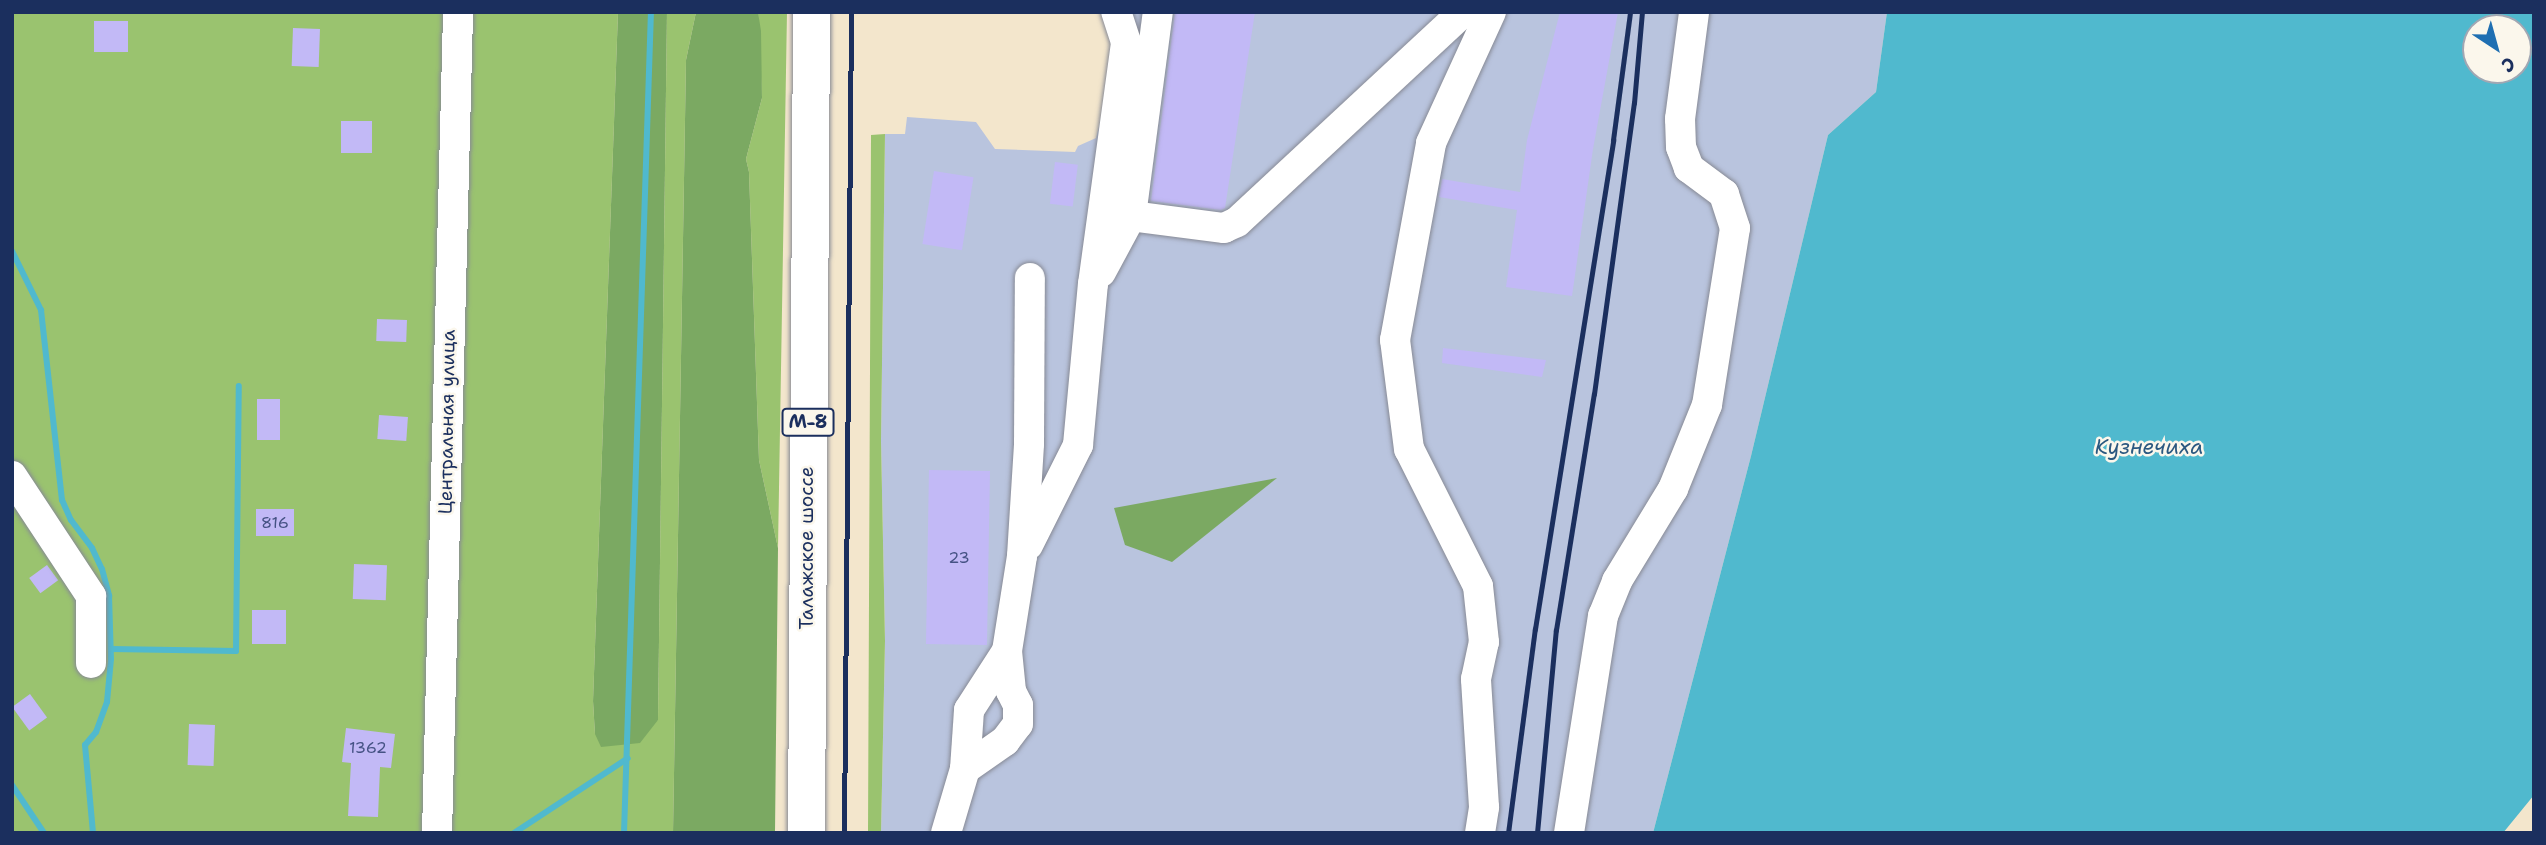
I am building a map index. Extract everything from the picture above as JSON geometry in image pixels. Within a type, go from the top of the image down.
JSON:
[{"type":"main road","name":"Талажское шоссе","points":[[806,833],[811,12]]},
{"type":"lane","name":"Центральная улица","points":[[437,833],[458,12]]},
{"type":"lane","points":[[1022,556],[1078,445],[1092,290],[1126,42],[1116,12]]},
{"type":"lane","points":[[1092,290],[1131,216],[1157,12]]},
{"type":"lane","points":[[1131,216],[1224,228],[1237,222],[1464,12]]},
{"type":"lane","points":[[1480,833],[1484,807],[1476,679],[1483,642],[1478,586],[1409,449],[1395,340],[1431,143],[1491,12]]},
{"type":"lane","points":[[1569,833],[1603,616],[1617,581],[1673,489],[1707,405],[1735,228],[1724,194],[1689,168],[1681,147],[1680,119],[1695,12]]},
{"type":"lane","points":[[965,769],[1005,741],[1018,724],[1018,705],[1011,691],[1007,651],[1022,556],[1029,444],[1030,278]]},
{"type":"lane","points":[[12,476],[91,596],[91,663]]},
{"type":"lane","points":[[946,833],[965,769],[969,709],[1007,651]]},
{"type":"shaded area","points":[[1129,12],[1887,12],[1876,92],[1828,135],[1751,456],[1653,833],[881,833],[885,641],[881,441],[885,134],[905,134],[907,117],[976,122],[995,149],[1075,152],[1078,146],[1096,138]]},
{"type":"green space","points":[[12,12],[618,12],[593,701],[595,734],[658,720],[667,12],[696,12],[686,60],[673,833],[12,833]]},
{"type":"green space","points":[[618,12],[667,12],[658,720],[640,743],[601,747],[595,734],[593,701]]},
{"type":"green space","points":[[696,12],[758,12],[761,31],[762,98],[746,159],[749,172],[759,460],[778,548],[775,833],[673,833],[686,60]]},
{"type":"green space","points":[[758,12],[787,12],[778,548],[759,460],[749,172],[746,159],[762,98]]},
{"type":"green space","points":[[885,134],[881,441],[885,641],[881,833],[868,833],[871,135]]},
{"type":"green space","points":[[1277,478],[1172,562],[1125,545],[1114,508]]},
{"type":"water","name":"Кузнечиха","points":[[1887,12],[2534,12],[2534,795],[2503,833],[1653,833],[1751,456],[1828,135],[1876,92]]},
{"type":"building","points":[[1175,12],[1255,12],[1225,208],[1221,210],[1151,201]]},
{"type":"building","points":[[1560,12],[1618,12],[1593,149],[1572,296],[1506,287],[1517,210],[1439,197],[1442,179],[1520,192],[1527,140]]},
{"type":"building","points":[[94,21],[128,21],[128,52],[94,52]]},
{"type":"building","points":[[293,28],[320,29],[319,67],[292,66]]},
{"type":"building","points":[[341,121],[372,121],[372,153],[341,153]]},
{"type":"building","points":[[1055,162],[1078,165],[1073,206],[1050,204]]},
{"type":"building","points":[[934,171],[974,177],[962,250],[922,244]]},
{"type":"building","points":[[377,319],[407,320],[406,342],[376,341]]},
{"type":"building","points":[[1443,348],[1546,360],[1542,377],[1442,363]]},
{"type":"building","points":[[257,399],[280,399],[280,440],[257,440]]},
{"type":"building","points":[[379,415],[408,417],[406,441],[377,439]]},
{"type":"building","points":[[929,470],[990,471],[987,645],[926,644]]},
{"type":"building","points":[[256,509],[294,509],[294,536],[256,536]]},
{"type":"building","points":[[354,564],[387,565],[386,600],[353,599]]},
{"type":"building","points":[[47,565],[58,580],[40,593],[29,578]]},
{"type":"building","points":[[252,610],[286,610],[286,644],[252,644]]},
{"type":"building","points":[[30,694],[47,717],[29,730],[12,707]]},
{"type":"building","points":[[189,724],[215,725],[214,766],[188,765]]},
{"type":"building","points":[[346,728],[395,734],[391,768],[380,767],[378,817],[348,816],[351,763],[342,762]]},
{"type":"waterway","points":[[624,833],[651,12]]},
{"type":"waterway","points":[[12,251],[41,310],[62,500],[71,520],[92,548],[102,569],[109,596],[111,659],[107,702],[96,732],[85,745],[93,833]]},
{"type":"waterway","points":[[111,649],[236,651],[239,386]]},
{"type":"waterway","points":[[514,833],[628,758]]},
{"type":"waterway","points":[[12,785],[44,833]]},
{"type":"railway","points":[[844,833],[851,12]]},
{"type":"railway","points":[[1508,833],[1535,629],[1613,140],[1630,12]]},
{"type":"railway","points":[[1537,833],[1556,630],[1594,394],[1634,103],[1642,12]]}]
